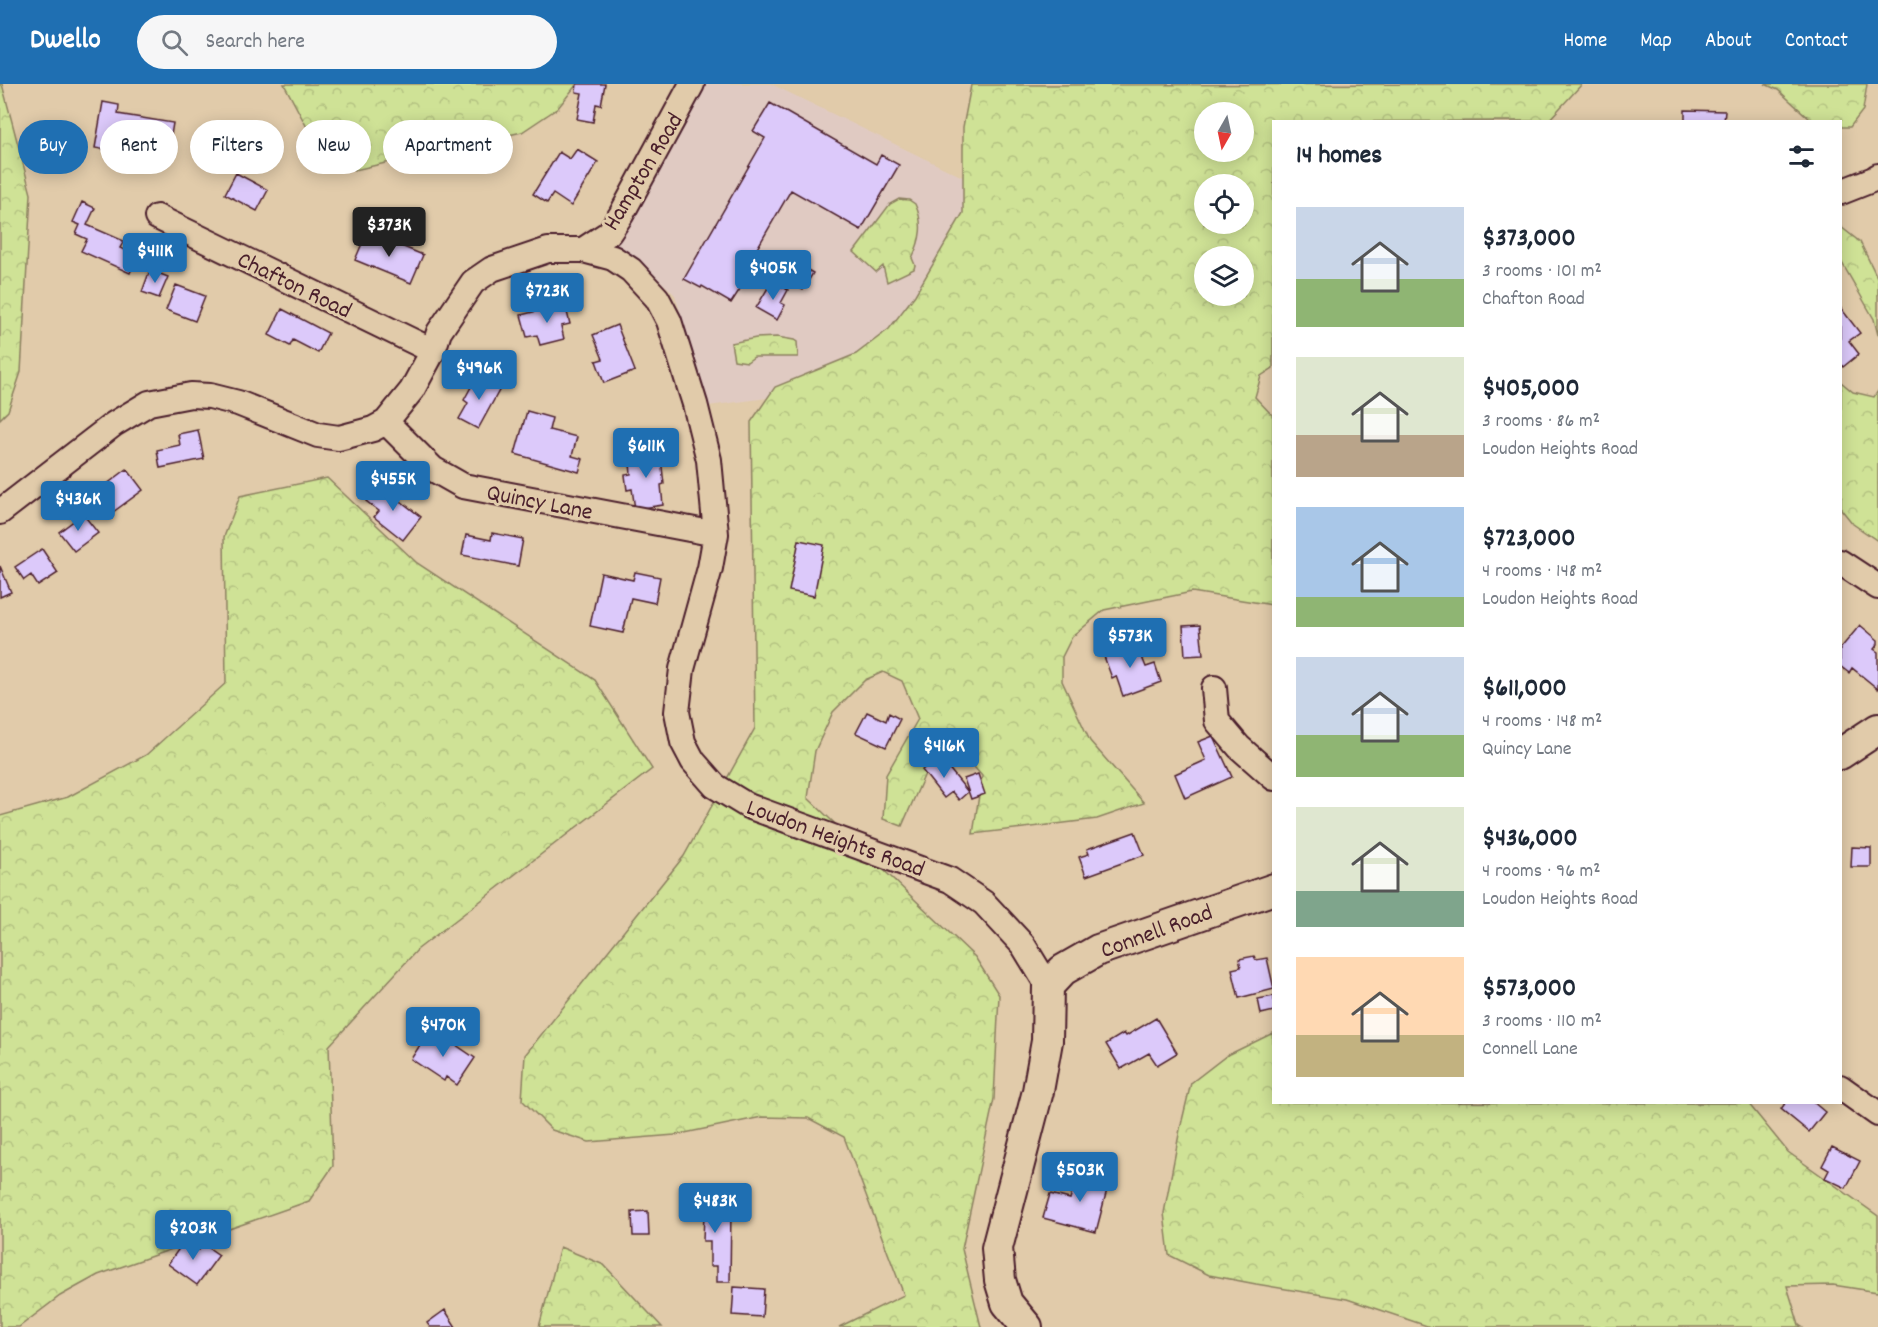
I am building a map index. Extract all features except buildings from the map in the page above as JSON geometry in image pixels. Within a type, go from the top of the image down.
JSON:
[{"type":"main road","points":[[1842,753],[1878,729]]},
{"type":"main road","name":"Connell Road","points":[[1048,986],[1063,970],[1098,950],[1272,889]]},
{"type":"main road","points":[[1027,1327],[1007,1303],[1000,1280],[997,1248],[1038,1091],[1047,1041],[1048,986]]},
{"type":"street","name":"Hampton Road","points":[[583,250],[609,232],[615,224],[692,84]]},
{"type":"street","points":[[1842,192],[1878,176]]},
{"type":"street","name":"Chafton Road","points":[[157,217],[433,351]]},
{"type":"street","name":"Loudon Heights Road","points":[[0,512],[114,424],[149,404],[191,395],[210,396],[238,403],[318,435],[339,438],[357,435],[386,422],[412,390],[433,351],[439,332],[473,282],[492,269],[548,250],[583,250],[613,258],[631,270],[657,298],[669,321],[709,460],[716,534],[710,568],[682,669],[677,712],[683,742],[693,762],[715,786],[748,807],[950,880],[984,903],[1008,928],[1023,945],[1048,986]]},
{"type":"street","name":"Quincy Lane","points":[[386,422],[433,469],[463,486],[716,534]]},
{"type":"street","points":[[1842,563],[1878,587]]},
{"type":"street","points":[[1214,688],[1216,721],[1239,747],[1272,776]]},
{"type":"street","points":[[1842,1088],[1878,1114]]},
{"type":"shaded area","points":[[701,84],[771,84],[981,186],[887,382],[708,406],[675,295],[646,267],[609,244]]},
{"type":"green space","points":[[0,84],[2,84],[18,145],[18,174],[26,174],[31,194],[21,372],[8,411],[0,419]]},
{"type":"green space","points":[[284,84],[577,84],[558,108],[522,132],[513,134],[513,120],[383,120],[383,164],[371,166],[371,120],[303,120]]},
{"type":"green space","points":[[1582,84],[1549,120],[1272,120],[1272,369],[1261,376],[1255,397],[1272,415],[1272,605],[1192,592],[1104,610],[1072,637],[1062,657],[1062,681],[1090,741],[1144,803],[1097,819],[973,834],[982,776],[968,760],[944,755],[928,767],[902,826],[883,819],[886,775],[918,719],[902,681],[883,672],[865,680],[833,712],[815,751],[808,798],[975,957],[999,995],[994,1099],[962,1249],[981,1327],[839,1327],[904,1295],[844,1137],[808,1118],[762,1117],[675,1135],[589,1142],[552,1130],[522,1100],[525,1055],[684,856],[755,728],[751,422],[775,387],[856,354],[889,329],[915,295],[963,213],[963,127],[971,85]]},
{"type":"green space","points":[[1765,84],[1867,84],[1863,110],[1850,127],[1842,127],[1842,120],[1810,119],[1778,90]]},
{"type":"green space","points":[[899,199],[909,200],[915,204],[918,211],[920,231],[918,245],[912,258],[914,269],[887,282],[883,266],[876,272],[854,252],[890,204]]},
{"type":"green space","points":[[1842,228],[1860,242],[1878,279],[1878,335],[1874,319],[1842,263]]},
{"type":"green space","points":[[777,337],[797,342],[798,357],[754,357],[747,362],[734,360],[731,343]]},
{"type":"green space","points":[[1842,383],[1853,392],[1874,397],[1878,391],[1878,541],[1853,524],[1842,510]]},
{"type":"green space","points":[[327,478],[417,563],[595,680],[652,769],[418,949],[329,1046],[333,1166],[309,1201],[98,1275],[60,1296],[19,1327],[0,1327],[0,816],[68,797],[146,755],[226,683],[224,537],[240,496]]},
{"type":"green space","points":[[1272,1033],[1272,1104],[1749,1104],[1788,1152],[1878,1216],[1878,1292],[1833,1285],[1787,1286],[1799,1325],[1802,1327],[1430,1327],[1347,1299],[1209,1275],[1169,1255],[1164,1213],[1191,1083],[1226,1056]]},
{"type":"green space","points":[[560,1247],[604,1265],[662,1327],[539,1327]]}]
